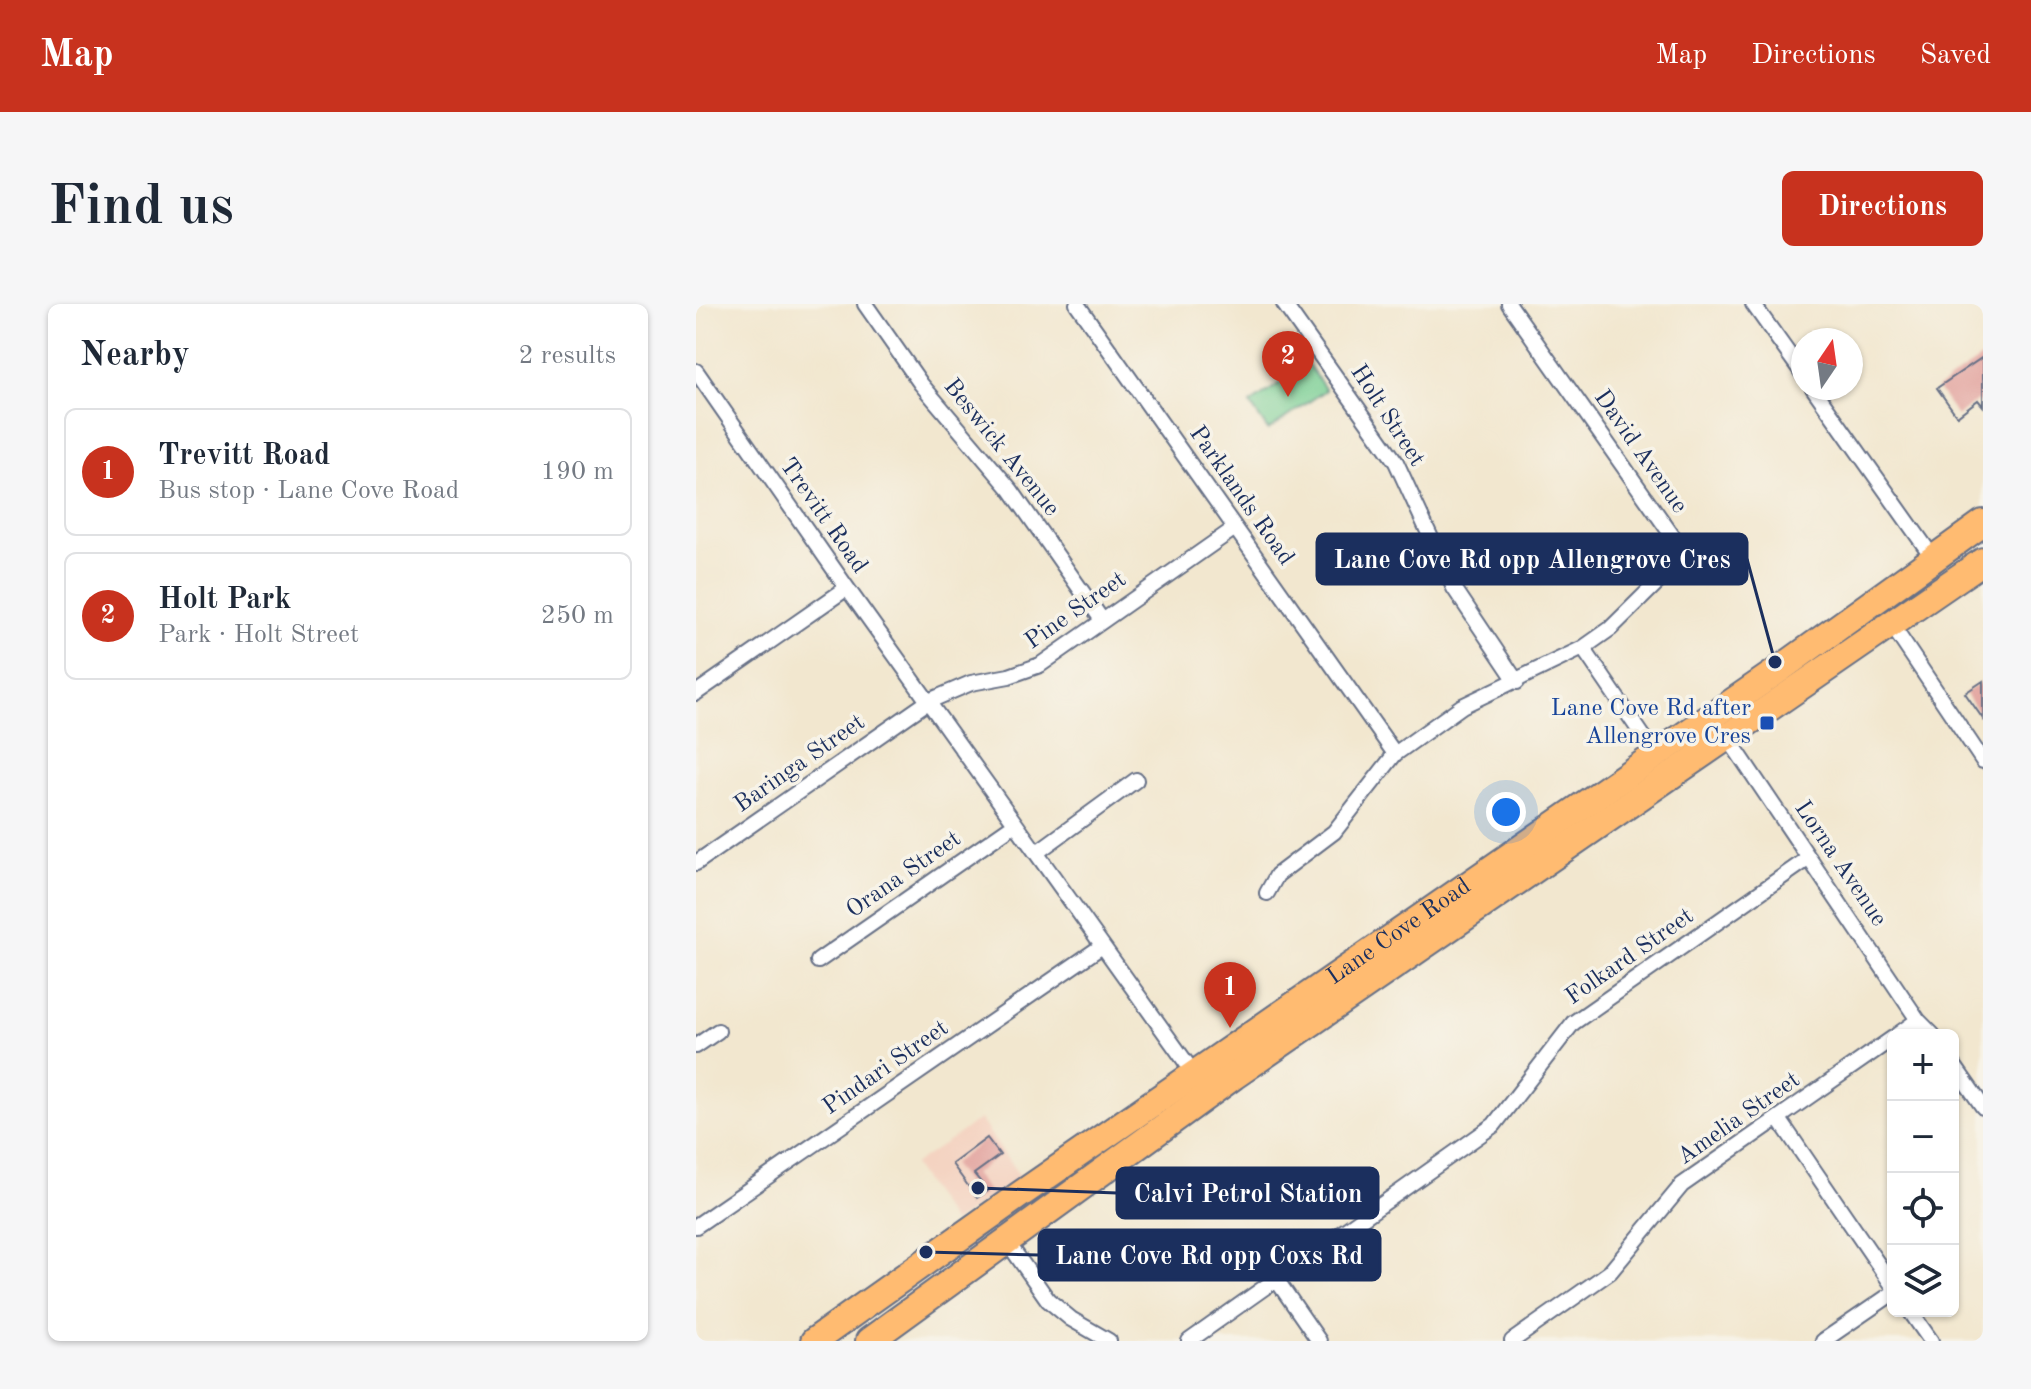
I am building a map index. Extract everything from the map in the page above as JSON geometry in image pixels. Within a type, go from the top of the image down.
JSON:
[{"type":"highway","name":"Lane Cove Road","points":[[814,1341],[1018,1196],[1656,755],[1983,523]]},
{"type":"highway","name":"Lane Cove Road","points":[[869,1341],[1234,1076],[1983,561]]},
{"type":"street","name":"Beswick Avenue","points":[[865,304],[921,384],[1011,490],[1102,620]]},
{"type":"street","name":"Parklands Road","points":[[1077,304],[1395,754]]},
{"type":"street","name":"Holt Street","points":[[1284,304],[1396,462],[1454,588],[1517,682]]},
{"type":"street","name":"David Avenue","points":[[1509,304],[1680,550],[1680,557],[1670,572],[1610,629],[1583,648]]},
{"type":"street","points":[[1753,304],[1791,357]]},
{"type":"street","name":"Trevitt Road","points":[[696,371],[1195,1075]]},
{"type":"street","points":[[1821,400],[1934,559]]},
{"type":"street","name":"Pine Street","points":[[929,701],[971,683],[1029,671],[1235,528]]},
{"type":"street","points":[[696,693],[847,588]]},
{"type":"street","points":[[1891,624],[1983,761]]},
{"type":"street","points":[[1267,893],[1277,875],[1334,832],[1395,754],[1462,706],[1583,648],[1656,755]]},
{"type":"street","name":"Baringa Street","points":[[696,863],[929,701]]},
{"type":"street","name":"Lorna Avenue","points":[[1712,715],[1927,1029]]},
{"type":"street","points":[[1036,853],[1136,780]]},
{"type":"street","name":"Orana Street","points":[[818,961],[1015,824]]},
{"type":"street","name":"Folkard Street","points":[[1189,1341],[1494,1125],[1573,1023],[1809,858]]},
{"type":"street","name":"Pindari Street","points":[[696,1226],[1102,946]]},
{"type":"street","name":"Amelia Street","points":[[1905,1029],[1918,1020]]},
{"type":"street","points":[[696,1046],[718,1031]]},
{"type":"street","name":"Amelia Street","points":[[1512,1341],[1610,1272],[1682,1185],[1887,1042]]},
{"type":"street","points":[[1959,1073],[1983,1107]]},
{"type":"street","points":[[1779,1119],[1887,1277]]},
{"type":"street","points":[[1006,1240],[1048,1300],[1071,1319],[1109,1341]]},
{"type":"street","points":[[1276,1279],[1319,1341]]},
{"type":"street","points":[[1823,1341],[1887,1297]]},
{"type":"street","points":[[1914,1317],[1931,1341]]},
{"type":"shaded area","points":[[980,1119],[1020,1177],[953,1223],[913,1165]]},
{"type":"green space","points":[[1308,364],[1326,390],[1268,430],[1250,404]]},
{"type":"building","points":[[1983,357],[1983,406],[1978,400],[1957,416],[1937,388]]},
{"type":"building","points":[[1983,681],[1983,719],[1965,693]]},
{"type":"building","points":[[987,1138],[1000,1155],[974,1174],[988,1191],[977,1198],[952,1164]]},
{"type":"place","name":"Holt Park","points":[[1288,397]]},
{"type":"place","name":"Lane Cove Rd opp Allengrove Cres","points":[[1775,662]]},
{"type":"place","name":"Lane Cove Rd after Allengrove Cres","points":[[1767,723]]},
{"type":"place","name":"Trevitt Road","points":[[1230,1028]]},
{"type":"place","name":"Calvi Petrol Station","points":[[978,1188]]},
{"type":"place","name":"Lane Cove Rd opp Coxs Rd","points":[[926,1252]]}]
